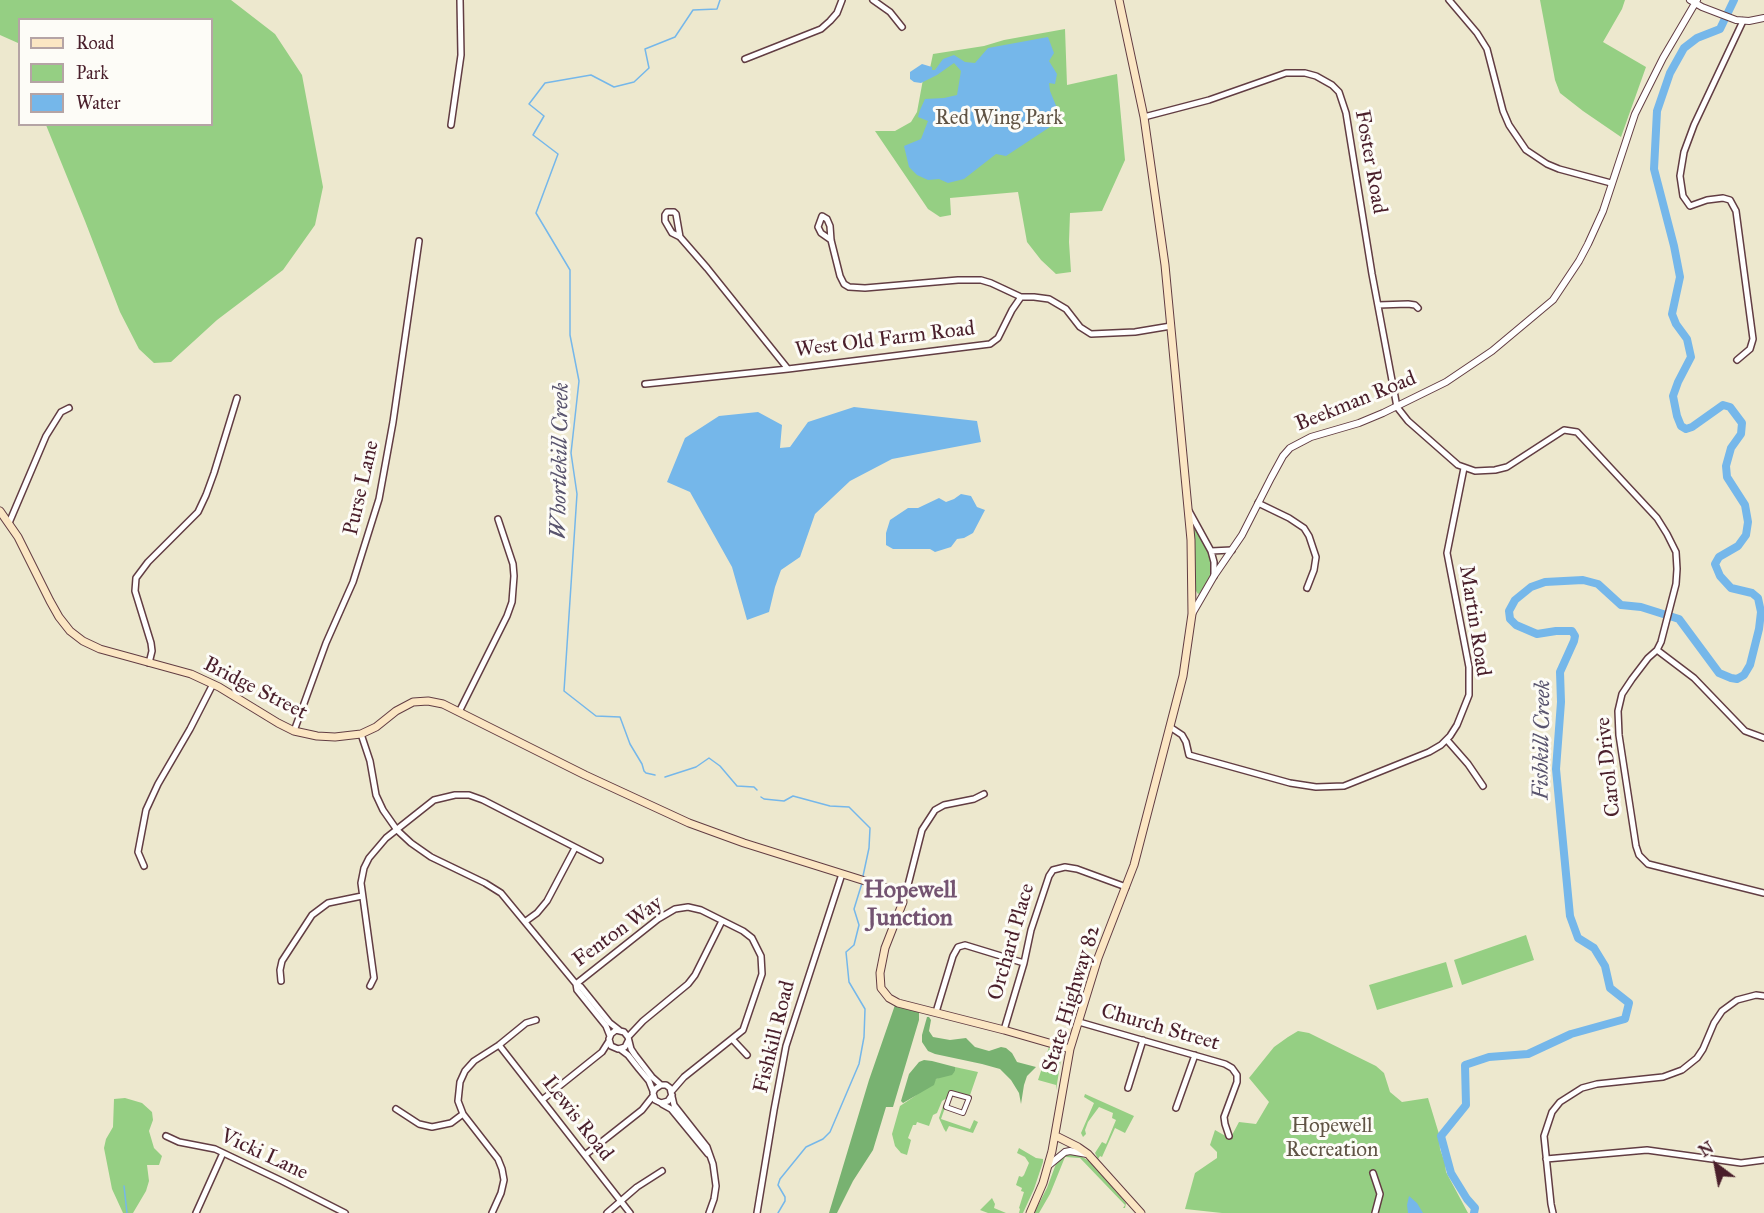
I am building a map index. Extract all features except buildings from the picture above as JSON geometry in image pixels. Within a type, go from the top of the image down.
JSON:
[{"type":"main road","name":"State Highway 82","points":[[1030,1213],[1048,1167],[1056,1136],[1070,1049],[1098,959],[1126,887],[1152,796],[1183,676],[1192,614],[1188,508],[1159,221],[1144,117],[1119,0]]},
{"type":"main road","name":"Bridge Street","points":[[4,517],[18,537],[50,601],[70,631],[83,641],[100,649],[191,674],[213,684],[294,731],[335,737],[361,734],[376,727],[396,711],[413,702],[428,700],[443,704],[669,815],[897,891],[902,895]]},
{"type":"main road","points":[[902,895],[903,902],[882,961],[881,988],[885,994],[895,1002],[1070,1049]]},
{"type":"main road","points":[[1056,1136],[1088,1154],[1141,1213]]},
{"type":"street","points":[[450,125],[461,55],[460,0]]},
{"type":"street","points":[[745,59],[821,29],[837,13],[842,0]]},
{"type":"street","points":[[873,0],[890,12],[902,27]]},
{"type":"street","points":[[1449,0],[1478,33],[1487,49],[1503,111],[1526,150],[1559,169],[1611,183]]},
{"type":"street","points":[[1694,1],[1716,13],[1739,20],[1764,18]]},
{"type":"street","name":"Beekman Road","points":[[1192,614],[1232,550],[1283,456],[1297,443],[1359,423],[1397,407],[1464,371],[1492,351],[1553,300],[1588,244],[1603,211],[1635,114],[1694,1]]},
{"type":"street","points":[[1737,360],[1750,349],[1753,339],[1736,211],[1730,200],[1723,198],[1707,200],[1690,206],[1683,196],[1680,176],[1684,152],[1694,125],[1739,20]]},
{"type":"street","name":"Foster Road","points":[[1144,117],[1209,100],[1286,73],[1305,73],[1316,76],[1332,86],[1341,97],[1346,113],[1397,407]]},
{"type":"street","name":"West Old Farm Road","points":[[680,237],[672,234],[668,229],[665,220],[667,213],[676,214],[680,237],[788,369],[990,344],[998,338],[1021,297]]},
{"type":"street","points":[[831,240],[840,276],[849,288],[971,280],[990,283],[1021,297],[1049,299],[1066,309],[1080,327],[1091,334],[1135,332],[1171,326]]},
{"type":"street","name":"Purse Lane","points":[[294,731],[326,643],[353,582],[379,499],[393,422],[419,241]]},
{"type":"street","points":[[1378,304],[1408,304],[1418,308]]},
{"type":"street","points":[[645,384],[788,369]]},
{"type":"street","points":[[150,663],[151,644],[135,591],[136,578],[148,562],[198,512],[207,495],[237,398]]},
{"type":"street","points":[[1397,407],[1408,421],[1464,468]]},
{"type":"street","points":[[4,517],[46,436],[61,412],[69,408]]},
{"type":"street","name":"Carol Drive","points":[[1464,468],[1475,471],[1507,467],[1564,430],[1577,432],[1657,518],[1676,552],[1676,584],[1672,605],[1657,650],[1632,678],[1622,694],[1618,711],[1619,735],[1636,846],[1648,864],[1764,893]]},
{"type":"street","name":"Martin Road","points":[[1170,728],[1182,735],[1190,755],[1290,783],[1316,787],[1344,786],[1441,745],[1457,725],[1467,700],[1470,680],[1447,553],[1464,468]]},
{"type":"street","points":[[1258,503],[1289,518],[1304,528],[1309,536],[1316,557],[1307,588]]},
{"type":"street","points":[[1188,508],[1211,551],[1214,576]]},
{"type":"street","points":[[459,712],[512,602],[513,564],[498,519]]},
{"type":"street","points":[[1211,551],[1232,550]]},
{"type":"street","points":[[1657,650],[1694,678],[1745,731],[1764,738]]},
{"type":"street","points":[[144,866],[138,852],[146,810],[213,684]]},
{"type":"street","points":[[361,734],[370,761],[376,795],[383,810],[398,830],[411,843],[430,856],[501,893],[576,984],[578,990],[606,1026],[611,1046],[628,1054],[649,1081],[660,1103],[671,1109],[709,1155]]},
{"type":"street","points":[[1446,740],[1468,764],[1483,786]]},
{"type":"street","points":[[902,895],[908,885],[922,830],[935,810],[944,805],[974,799],[984,794]]},
{"type":"street","points":[[370,986],[374,978],[362,896],[361,883],[364,868],[386,837],[434,800],[455,795],[469,795],[483,800],[600,860]]},
{"type":"street","points":[[526,921],[547,901],[575,848]]},
{"type":"street","name":"Orchard Place","points":[[1004,1030],[1040,903],[1053,870],[1059,867],[1071,868],[1126,887]]},
{"type":"street","name":"Fishkill Road","points":[[757,1213],[786,1046],[842,874]]},
{"type":"street","points":[[281,981],[282,961],[312,915],[328,903],[362,896]]},
{"type":"street","name":"Fenton Way","points":[[576,984],[658,919],[675,909],[688,907],[701,910],[743,931],[752,938],[761,956],[762,974],[745,1025],[733,1040],[684,1077],[672,1093]]},
{"type":"street","points":[[602,1052],[625,1047],[628,1039],[643,1020],[688,984],[695,975],[722,921]]},
{"type":"street","points":[[936,1012],[953,956],[958,947],[965,945],[1024,963]]},
{"type":"street","points":[[576,984],[610,1023],[628,1039],[635,1055],[652,1077],[672,1093],[674,1105],[707,1147],[714,1164],[716,1186],[709,1213]]},
{"type":"street","points":[[1553,1213],[1544,1136],[1552,1113],[1560,1102],[1582,1088],[1597,1084],[1663,1077],[1682,1070],[1697,1058],[1722,1011],[1737,1000],[1764,996]]},
{"type":"street","points":[[492,1213],[504,1180],[502,1169],[498,1160],[463,1114],[458,1096],[462,1076],[474,1061],[499,1045],[526,1023],[536,1020]]},
{"type":"street","points":[[542,1100],[602,1052],[613,1032],[643,1020]]},
{"type":"street","name":"Church Street","points":[[1079,1022],[1232,1068],[1237,1075],[1237,1082],[1224,1117],[1229,1136]]},
{"type":"street","points":[[733,1040],[747,1055]]},
{"type":"street","points":[[1128,1088],[1143,1040]]},
{"type":"street","name":"Lewis Road","points":[[499,1045],[630,1213]]},
{"type":"street","points":[[1176,1108],[1195,1055]]},
{"type":"street","name":"Fenton Way","points":[[663,1085],[684,1077]]},
{"type":"street","points":[[642,1110],[656,1087],[663,1085]]},
{"type":"street","points":[[585,1155],[642,1110],[668,1101],[672,1093]]},
{"type":"street","points":[[951,1093],[969,1098],[963,1113],[946,1107],[948,1099],[951,1093]]},
{"type":"street","points":[[396,1109],[419,1124],[432,1126],[451,1123],[463,1114]]},
{"type":"street","name":"Vicki Lane","points":[[166,1136],[179,1142],[223,1153],[345,1213]]},
{"type":"street","points":[[1546,1159],[1647,1150],[1741,1163],[1764,1160]]},
{"type":"street","points":[[1048,1167],[1065,1152],[1088,1154]]},
{"type":"street","points":[[196,1213],[223,1153]]},
{"type":"street","points":[[608,1213],[637,1187],[662,1171]]},
{"type":"street","points":[[1373,1173],[1380,1194],[1375,1213]]},
{"type":"green space","points":[[0,0],[231,0],[275,34],[302,75],[323,187],[315,225],[283,270],[217,320],[171,362],[154,363],[139,349],[120,312],[46,126],[213,126],[213,18],[18,18],[18,43],[0,35]]},
{"type":"green space","points":[[1540,0],[1625,0],[1603,42],[1646,67],[1621,137],[1560,93],[1555,80]]},
{"type":"green space","name":"Red Wing Park","points":[[1065,29],[1067,85],[1117,74],[1125,160],[1102,211],[1070,213],[1071,272],[1056,274],[1027,242],[1018,192],[950,198],[951,215],[940,217],[928,209],[875,131],[895,131],[911,122],[917,112],[924,74],[929,73],[933,54]]},
{"type":"green space","points":[[1194,529],[1197,529],[1211,564],[1210,576],[1198,594],[1196,591]]},
{"type":"green space","points":[[1526,935],[1534,960],[1462,985],[1454,960]]},
{"type":"green space","points":[[1446,962],[1453,987],[1377,1010],[1369,985]]},
{"type":"green space","points":[[895,1005],[919,1011],[919,1020],[893,1107],[886,1107],[873,1150],[853,1181],[837,1213],[829,1213],[869,1080]]},
{"type":"green space","points":[[927,1017],[931,1020],[929,1031],[933,1037],[950,1040],[966,1038],[975,1047],[989,1051],[1001,1047],[1006,1048],[1017,1062],[1036,1067],[1027,1076],[1021,1104],[1019,1093],[1000,1069],[928,1051],[922,1042]]},
{"type":"green space","name":"Hopewell Recreation","points":[[1298,1031],[1309,1033],[1376,1066],[1384,1073],[1390,1092],[1402,1102],[1428,1098],[1439,1134],[1446,1172],[1468,1213],[1222,1213],[1185,1209],[1195,1173],[1217,1158],[1217,1152],[1210,1145],[1215,1130],[1229,1138],[1239,1122],[1256,1124],[1269,1102],[1249,1078],[1274,1047]]},
{"type":"green space","points":[[1049,1047],[1062,1053],[1056,1090],[1056,1085],[1038,1080]]},
{"type":"green space","points":[[924,1060],[955,1067],[955,1071],[952,1075],[936,1079],[934,1085],[903,1103],[901,1101],[909,1074],[919,1062]]},
{"type":"green space","points":[[955,1067],[978,1072],[969,1098],[951,1093],[942,1101],[929,1126],[917,1122],[913,1125],[908,1138],[911,1140],[907,1155],[901,1153],[895,1146],[892,1134],[900,1106],[936,1079],[955,1071]]},
{"type":"green space","points":[[1085,1094],[1134,1116],[1125,1133],[1115,1128],[1102,1157],[1098,1159],[1095,1153],[1102,1142],[1106,1144],[1116,1120],[1112,1118],[1113,1113],[1099,1107],[1088,1122],[1086,1134],[1083,1137],[1081,1133],[1094,1103],[1084,1097]]},
{"type":"green space","points":[[125,1098],[142,1103],[152,1112],[153,1120],[149,1131],[154,1148],[162,1156],[159,1165],[147,1165],[149,1181],[133,1213],[123,1213],[112,1189],[104,1148],[113,1127],[114,1099]]},
{"type":"green space","points":[[947,1102],[941,1119],[970,1129],[974,1120],[978,1122],[973,1133],[949,1126],[946,1132],[939,1118],[944,1103]]},
{"type":"green space","points":[[1019,1148],[1036,1158],[1043,1159],[1034,1189],[1023,1213],[1019,1213],[1019,1208],[1024,1192],[1016,1185],[1019,1176],[1024,1175],[1029,1163],[1025,1157],[1017,1153]]},
{"type":"green space","points":[[1069,1153],[1079,1155],[1089,1161],[1126,1203],[1125,1208],[1123,1208],[1125,1205],[1080,1158],[1065,1157],[1050,1194],[1039,1213],[1034,1213],[1057,1161]]},
{"type":"green space","points":[[992,1198],[994,1208],[1006,1213],[988,1213],[980,1210]]},
{"type":"water","points":[[1048,37],[1054,53],[1049,61],[1057,74],[1055,84],[1049,83],[1057,108],[1056,123],[1006,156],[996,154],[964,179],[948,183],[939,179],[928,180],[917,175],[909,167],[904,146],[921,139],[928,121],[918,117],[925,99],[957,95],[961,71],[954,63],[921,83],[910,79],[910,72],[922,64],[935,70],[943,59],[954,55],[965,62],[975,63],[988,48]]},
{"type":"water","points":[[854,407],[977,421],[981,442],[892,459],[850,481],[815,514],[800,557],[781,570],[769,612],[747,620],[732,567],[690,492],[667,482],[685,438],[719,416],[758,412],[782,425],[780,448],[790,447],[808,422]]},
{"type":"water","points":[[961,494],[971,496],[977,507],[985,510],[973,533],[957,539],[951,547],[935,552],[930,549],[893,549],[886,545],[886,533],[890,520],[908,508],[918,508],[939,498],[946,502]]},
{"type":"water","points":[[1409,1196],[1417,1203],[1423,1213],[1408,1213]]},
{"type":"waterway","name":"Whortlekill Creek","points":[[655,775],[644,771],[630,744],[620,717],[596,716],[564,691],[577,494],[571,453],[579,381],[570,335],[570,270],[536,213],[558,154],[533,135],[544,116],[529,104],[545,83],[591,75],[614,87],[634,82],[649,68],[645,49],[675,37],[693,10],[717,9],[720,0]]},
{"type":"waterway","name":"Fishkill Creek","points":[[1474,1213],[1475,1208],[1451,1173],[1441,1136],[1466,1105],[1465,1065],[1489,1057],[1528,1054],[1571,1034],[1625,1019],[1629,1003],[1610,988],[1605,966],[1594,948],[1578,938],[1570,916],[1556,769],[1561,702],[1560,672],[1575,636],[1572,631],[1537,634],[1516,625],[1510,619],[1509,611],[1515,600],[1531,587],[1545,582],[1583,580],[1598,584],[1621,605],[1641,607],[1679,619],[1719,673],[1737,679],[1744,675],[1750,665],[1759,629],[1761,612],[1758,598],[1752,593],[1731,588],[1720,576],[1715,564],[1719,557],[1738,546],[1746,535],[1748,522],[1745,505],[1727,477],[1726,466],[1731,448],[1741,434],[1742,423],[1730,407],[1723,405],[1686,429],[1681,426],[1677,416],[1673,396],[1691,357],[1687,339],[1672,314],[1680,277],[1654,169],[1657,111],[1670,73],[1684,48],[1697,38],[1720,29],[1734,0]]},
{"type":"waterway","name":"Whortlekill Creek","points":[[665,777],[696,767],[709,758],[720,766],[737,786],[754,787],[757,790]]},
{"type":"waterway","name":"Whortlekill Creek","points":[[761,797],[784,801],[793,796],[830,806],[849,807],[870,828],[869,848],[863,876]]},
{"type":"waterway","name":"Whortlekill Creek","points":[[778,1213],[785,1201],[778,1185],[780,1179],[806,1147],[823,1139],[830,1132],[859,1064],[864,1037],[865,1009],[849,982],[846,952],[854,945],[859,925],[854,909],[862,883]]},
{"type":"waterway","points":[[124,1186],[127,1213]]},
{"type":"district","name":"Hopewell Junction","points":[[910,905]]}]
